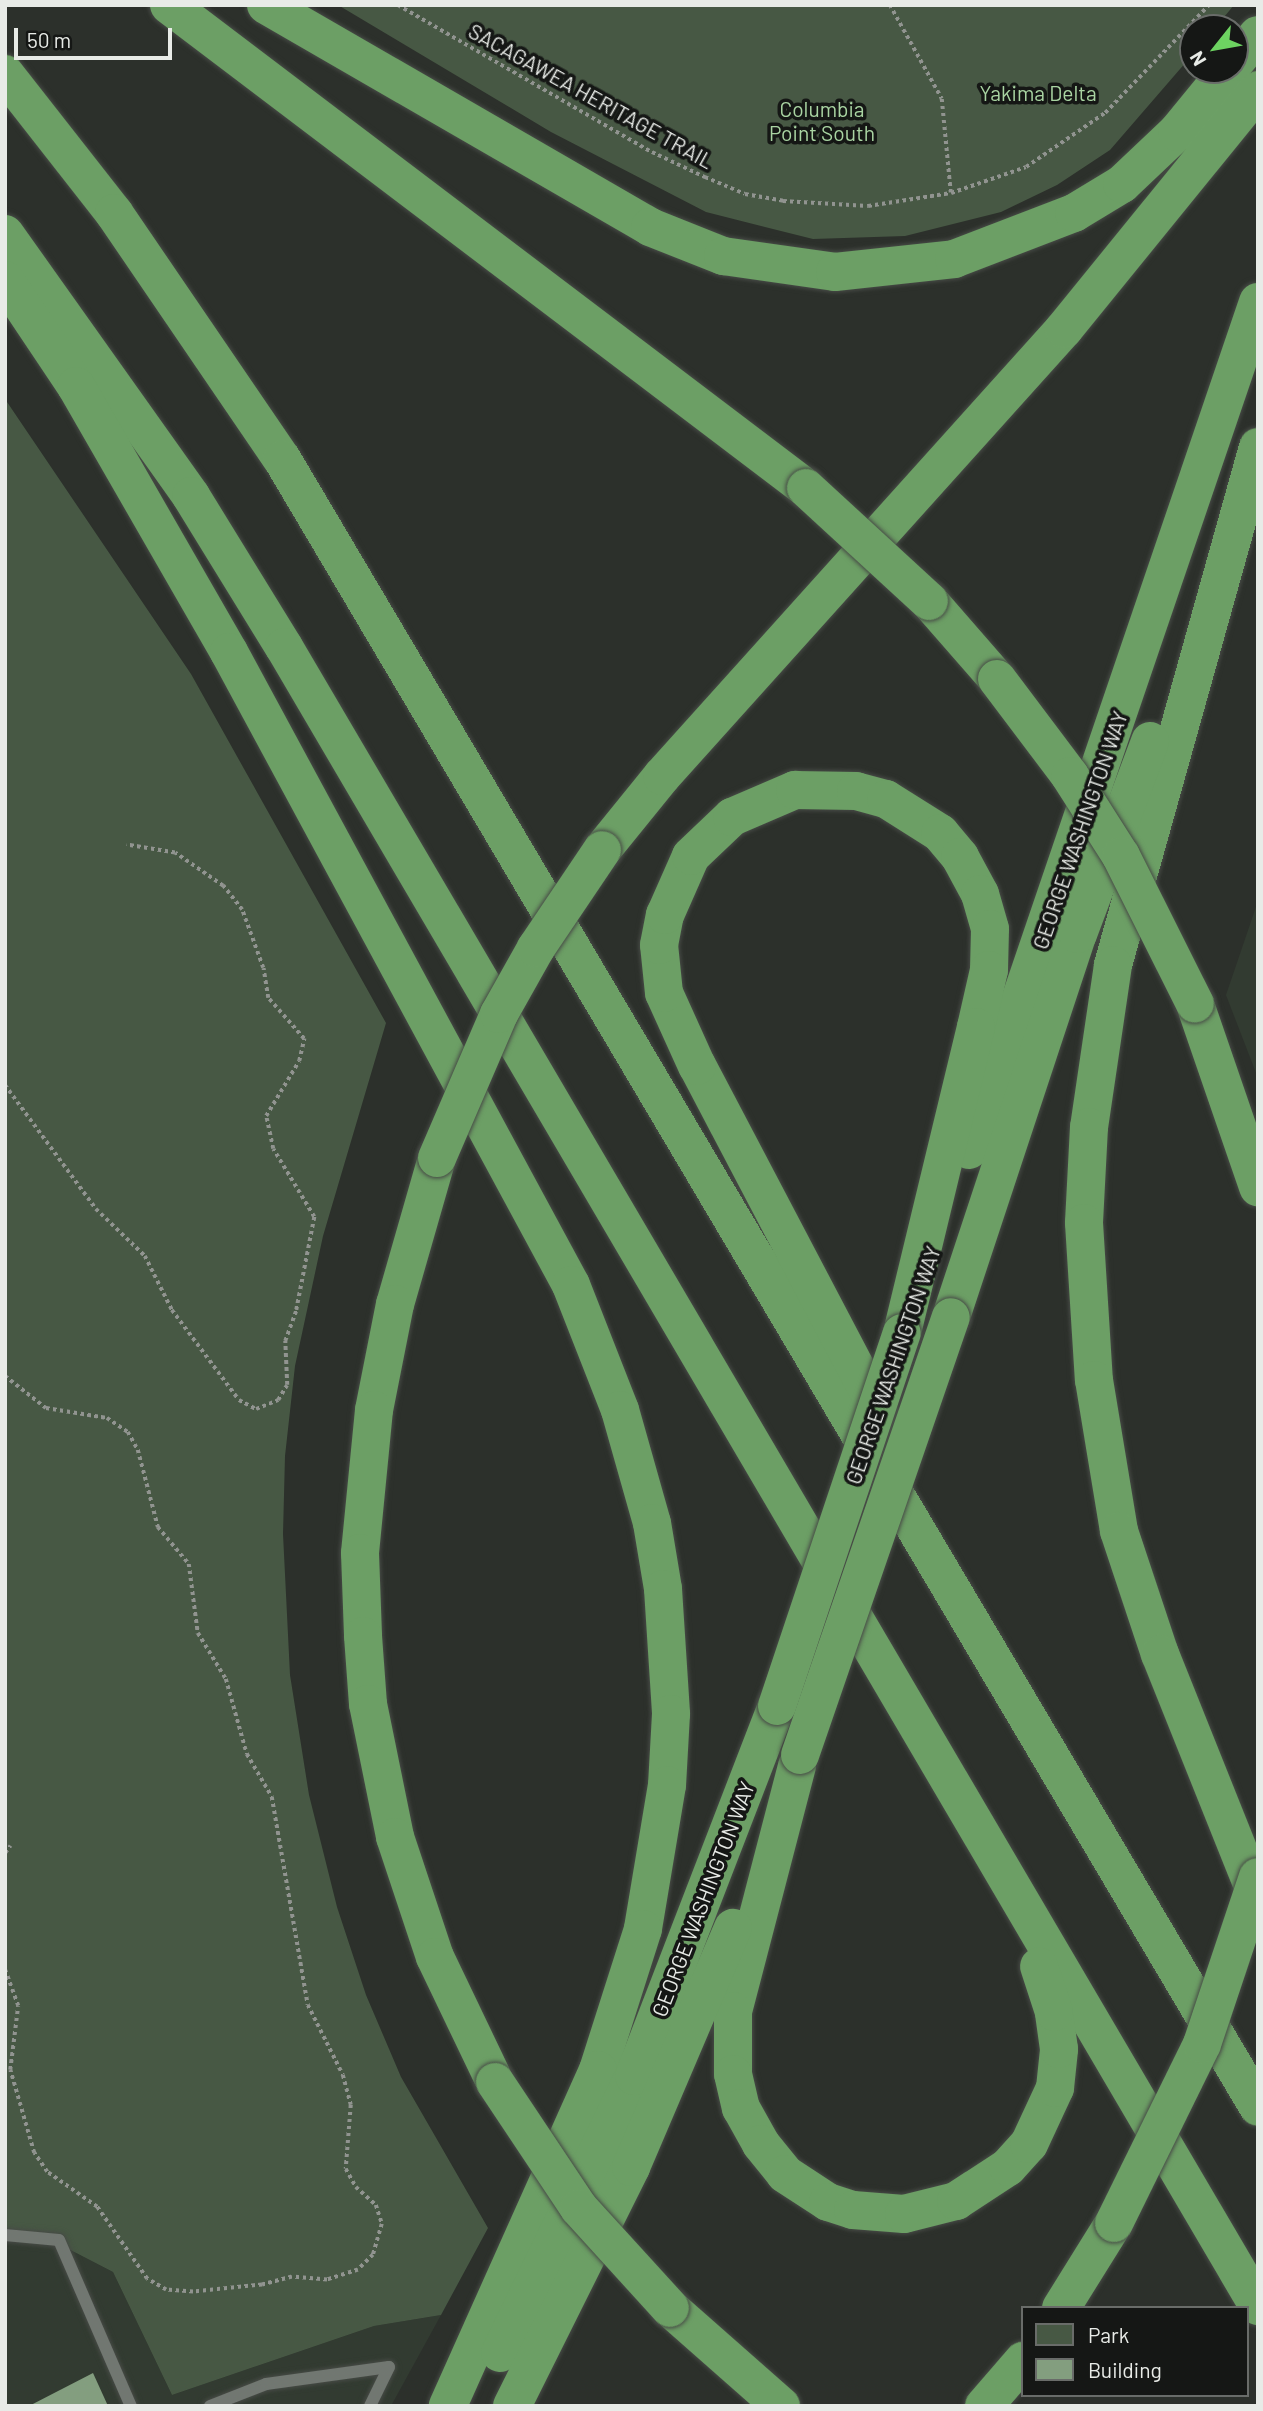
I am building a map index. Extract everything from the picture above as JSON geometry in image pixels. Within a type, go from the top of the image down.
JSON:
[{"type":"highway","points":[[169,5],[806,488],[929,601],[998,679],[1038,730],[1114,845],[1195,1004],[1258,1187]]},
{"type":"highway","points":[[266,5],[650,227],[723,256],[835,272],[954,259],[1073,213],[1122,184],[1177,132],[1216,84]]},
{"type":"highway","points":[[5,74],[114,213],[282,458],[1258,2106]]},
{"type":"highway","points":[[781,2406],[670,2308],[579,2207],[495,2082],[435,1957],[395,1837],[369,1704],[360,1553],[374,1410],[396,1304],[437,1157],[499,1014],[536,948],[602,850],[672,766],[1064,330],[1258,90]]},
{"type":"highway","points":[[5,234],[191,496],[284,648],[965,1812],[1258,2306]]},
{"type":"highway","points":[[5,279],[76,386],[229,652],[571,1285],[620,1410],[652,1523],[663,1589],[671,1714],[667,1785],[643,1929],[598,2070],[448,2406]]},
{"type":"highway","name":"GEORGE WASHINGTON WAY","points":[[472,2406],[563,2231],[634,2076],[777,1706],[902,1333],[1087,811],[1258,302]]},
{"type":"highway","points":[[1258,447],[1244,486],[1114,965],[1088,1127],[1084,1223],[1094,1380],[1119,1531],[1160,1654],[1258,1899]]},
{"type":"highway","name":"GEORGE WASHINGTON WAY","points":[[512,2406],[686,2043],[799,1761],[951,1317],[1078,933],[1244,486]]},
{"type":"highway","points":[[902,1333],[979,1016],[989,970],[990,929],[980,894],[960,857],[940,833],[886,799],[856,791],[795,790],[732,817],[691,856],[664,915],[659,945],[664,993],[697,1066],[983,1609],[1049,1752]]},
{"type":"highway","points":[[799,1761],[733,2011],[733,2074],[741,2108],[761,2144],[785,2174],[828,2202],[853,2210],[904,2214],[931,2210],[984,2185],[1029,2144],[1055,2088],[1059,2049],[1051,2001],[1040,1968],[965,1812]]},
{"type":"highway","points":[[1062,2306],[1114,2223],[1202,2044],[1258,1877]]},
{"type":"highway","points":[[984,2406],[1021,2363]]},
{"type":"lane","points":[[5,2235],[59,2241],[131,2406]]},
{"type":"lane","points":[[210,2406],[266,2384],[389,2367],[370,2406]]},
{"type":"path","name":"SACAGAWEA HERITAGE TRAIL","points":[[398,5],[652,152],[745,194],[868,206],[951,193],[1026,167],[1105,113],[1209,5]]},
{"type":"path","points":[[890,5],[942,99],[951,193]]},
{"type":"path","points":[[5,1085],[96,1209],[145,1256],[172,1310],[239,1400],[256,1409],[278,1400],[287,1385],[285,1341],[296,1310],[314,1217],[273,1149],[266,1116],[299,1061],[304,1039],[268,998],[263,968],[242,910],[223,886],[175,853],[127,845]]},
{"type":"path","points":[[5,1376],[46,1408],[107,1418],[121,1425],[138,1450],[158,1527],[189,1564],[198,1633],[226,1679],[247,1754],[272,1797],[306,1998],[342,2075],[351,2105],[346,2169],[380,2213],[381,2235],[373,2255],[358,2270],[327,2280],[292,2277],[262,2286],[192,2292],[166,2290],[147,2279],[97,2207],[47,2172],[34,2153],[10,2070],[18,2007],[5,1970]]},
{"type":"path","points":[[5,1853],[10,1846]]},
{"type":"shaded area","points":[[1258,901],[1258,1078],[1226,995]]},
{"type":"shaded area","points":[[5,2237],[53,2241],[113,2272],[172,2395],[374,2326],[441,2315],[391,2406],[5,2406]]},
{"type":"green space","name":"Columbia Point South","points":[[338,5],[1234,5],[1227,14],[1179,14],[1179,70],[1110,150],[1057,185],[1001,212],[905,236],[813,239],[706,212],[551,132]]},
{"type":"green space","points":[[5,399],[191,674],[386,1023],[323,1236],[295,1366],[285,1456],[283,1534],[290,1675],[309,1795],[337,1907],[366,1995],[401,2077],[488,2228],[441,2315],[374,2326],[172,2395],[113,2272],[53,2241],[5,2236]]},
{"type":"building","points":[[93,2373],[108,2406],[29,2406]]},
{"type":"park label","name":"Yakima Delta","points":[[1038,93]]}]
